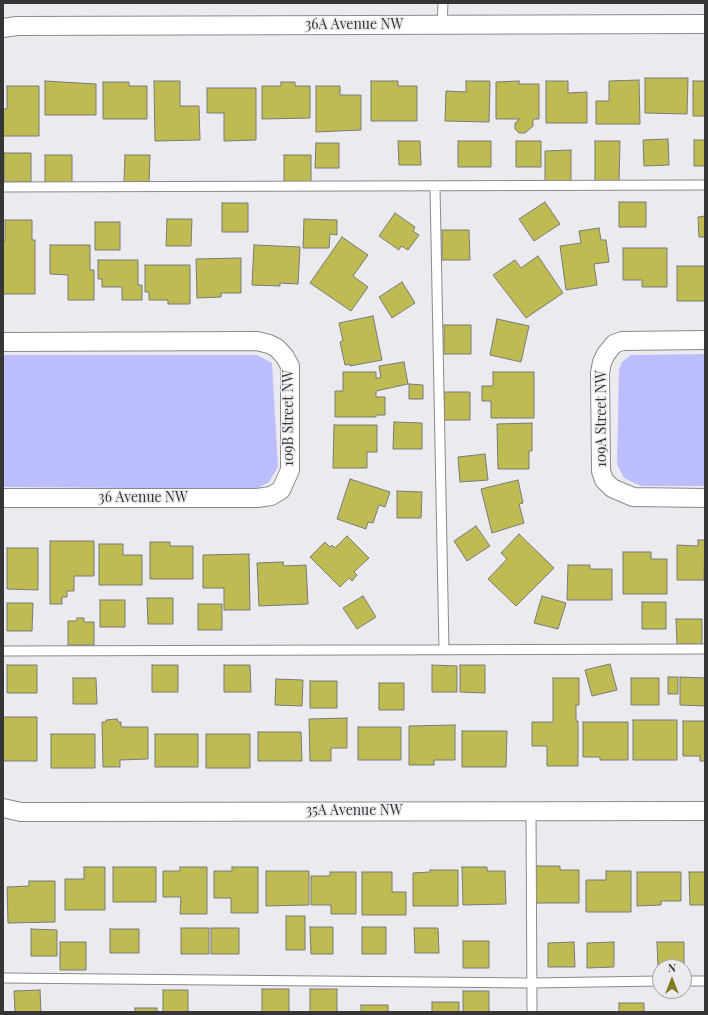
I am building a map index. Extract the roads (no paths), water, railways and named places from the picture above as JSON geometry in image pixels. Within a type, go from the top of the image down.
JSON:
[{"type":"street","name":"36A Avenue NW","points":[[3,28],[17,26],[705,24]]},
{"type":"street","name":"109A Street NW","points":[[705,340],[631,340],[614,344],[609,349],[602,362],[600,373],[601,471],[604,480],[612,488],[622,494],[641,498],[705,498]]},
{"type":"street","name":"109B Street NW","points":[[3,342],[256,341],[269,344],[277,348],[285,357],[290,366],[290,470],[281,490]]},
{"type":"street","name":"36 Avenue NW","points":[[3,498],[257,498],[271,496],[281,490]]},
{"type":"street","name":"35A Avenue NW","points":[[3,808],[21,812],[705,810]]},
{"type":"lane","points":[[442,25],[443,3]]},
{"type":"lane","points":[[3,187],[705,185]]},
{"type":"lane","points":[[435,186],[444,650]]},
{"type":"lane","points":[[3,651],[705,649]]},
{"type":"lane","points":[[531,811],[532,1012]]},
{"type":"lane","points":[[3,978],[532,983],[652,981]]},
{"type":"lane","points":[[692,981],[705,981]]}]
